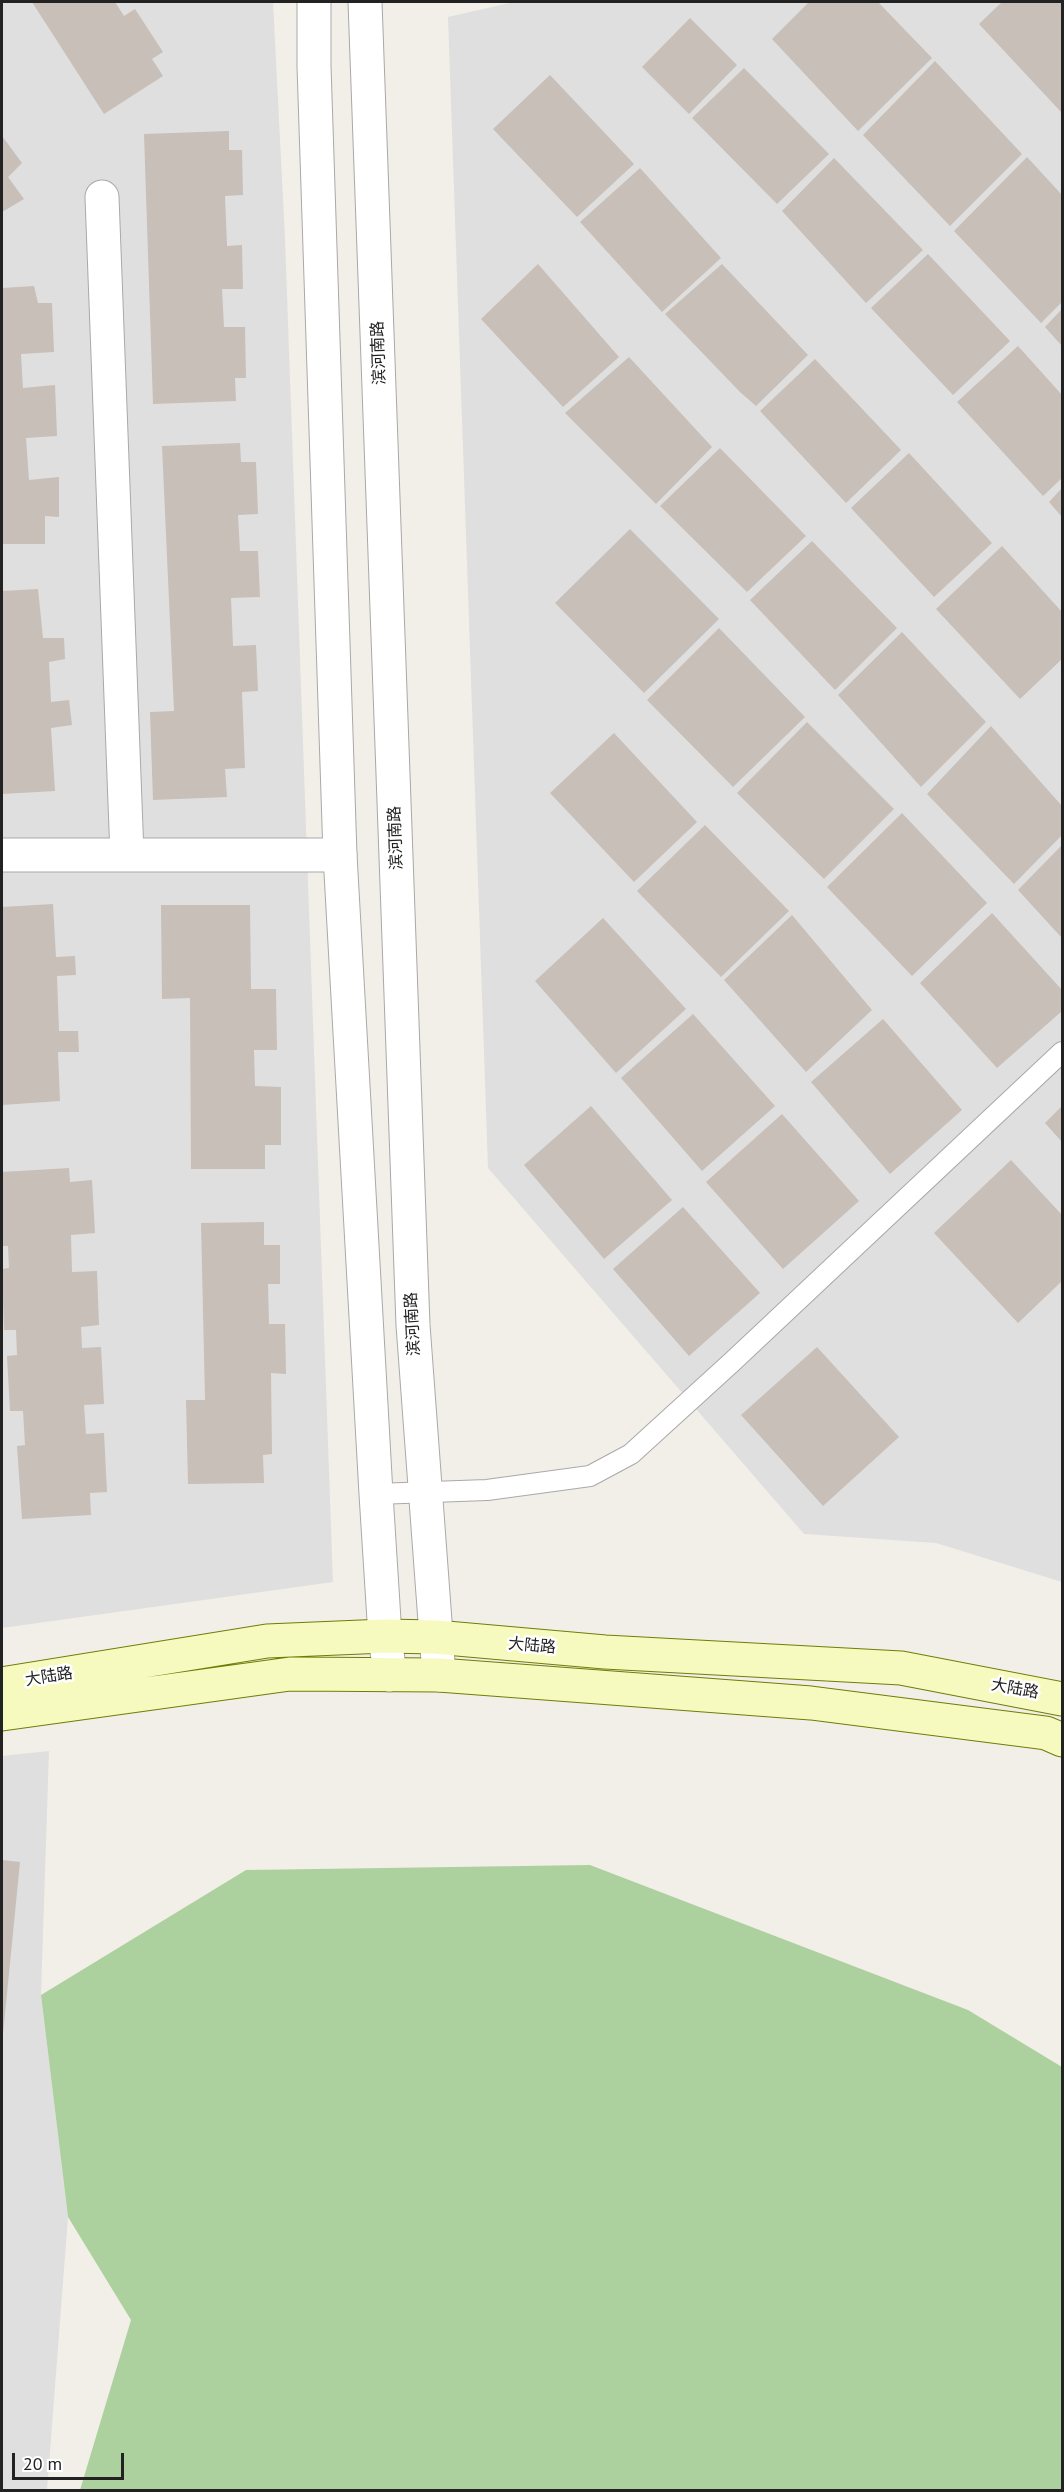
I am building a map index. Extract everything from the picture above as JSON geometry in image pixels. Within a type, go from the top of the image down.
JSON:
[{"type":"main road","name":"大陆路","points":[[2,1684],[267,1641],[386,1636],[435,1637],[605,1652],[901,1668],[1062,1698]]},
{"type":"main road","name":"大陆路","points":[[2,1714],[290,1674],[439,1675],[811,1703],[1046,1733],[1062,1740]]},
{"type":"street","points":[[314,2],[314,66],[340,855],[376,1494],[390,1675]]},
{"type":"street","name":"滨河南路","points":[[365,2],[413,1325],[439,1675]]},
{"type":"street","points":[[102,197],[128,855]]},
{"type":"street","points":[[2,855],[340,855]]},
{"type":"lane","points":[[376,1494],[487,1490],[590,1476],[631,1454],[1062,1052]]},
{"type":"shaded area","points":[[2,2],[273,2],[285,238],[333,1582],[2,1628]]},
{"type":"shaded area","points":[[514,2],[1062,2],[1062,1582],[936,1543],[804,1534],[488,1168],[448,17]]},
{"type":"shaded area","points":[[49,1751],[41,1995],[68,2217],[47,2490],[2,2490],[2,1756]]},
{"type":"green space","points":[[590,1865],[968,2010],[1062,2067],[1062,2490],[80,2490],[131,2320],[68,2217],[41,1995],[246,1870]]},
{"type":"building","points":[[32,2],[115,2],[124,16],[135,9],[163,52],[152,59],[163,76],[104,114]]},
{"type":"building","points":[[809,2],[878,2],[932,58],[858,131],[772,39]]},
{"type":"building","points":[[1002,2],[1062,2],[1062,113],[979,24]]},
{"type":"building","points":[[690,18],[737,65],[689,114],[642,67]]},
{"type":"building","points":[[935,61],[1022,154],[950,226],[863,135]]},
{"type":"building","points":[[744,68],[829,154],[777,204],[692,118]]},
{"type":"building","points":[[550,75],[634,164],[577,217],[493,129]]},
{"type":"building","points":[[229,131],[229,150],[242,150],[243,195],[225,196],[227,246],[242,245],[243,289],[222,289],[224,327],[245,327],[246,378],[235,378],[236,401],[153,404],[144,134]]},
{"type":"building","points":[[2,136],[22,163],[8,177],[24,199],[2,212]]},
{"type":"building","points":[[1027,157],[1062,195],[1062,302],[1041,323],[954,231]]},
{"type":"building","points":[[834,158],[923,250],[866,303],[782,211]]},
{"type":"building","points":[[640,168],[721,258],[662,312],[580,222]]},
{"type":"building","points":[[928,254],[1010,341],[953,395],[871,308]]},
{"type":"building","points":[[538,264],[619,357],[563,407],[481,319]]},
{"type":"building","points":[[722,264],[808,355],[756,406],[665,314]]},
{"type":"building","points":[[34,286],[38,303],[52,303],[54,352],[21,354],[23,388],[55,385],[57,436],[26,438],[29,480],[59,477],[59,517],[45,516],[45,544],[2,544],[2,288]]},
{"type":"building","points":[[1062,309],[1062,346],[1045,327]]},
{"type":"building","points":[[1018,346],[1062,395],[1062,478],[1043,496],[957,402]]},
{"type":"building","points":[[629,357],[712,447],[656,504],[565,413]]},
{"type":"building","points":[[815,359],[901,450],[846,503],[760,411]]},
{"type":"building","points":[[240,443],[241,462],[256,462],[258,514],[238,515],[240,551],[258,551],[260,597],[231,598],[233,646],[256,645],[258,691],[242,692],[245,768],[225,769],[227,797],[153,800],[150,712],[174,711],[162,446]]},
{"type":"building","points":[[720,448],[806,536],[747,592],[660,506]]},
{"type":"building","points":[[909,453],[992,543],[934,597],[851,508]]},
{"type":"building","points":[[1062,488],[1062,517],[1049,502]]},
{"type":"building","points":[[630,529],[719,619],[644,693],[555,603]]},
{"type":"building","points":[[812,541],[897,628],[835,690],[750,600]]},
{"type":"building","points":[[1002,546],[1062,612],[1062,659],[1020,699],[936,609]]},
{"type":"building","points":[[38,589],[43,638],[64,638],[65,659],[49,662],[51,702],[69,700],[72,725],[51,728],[55,791],[2,794],[2,591]]},
{"type":"building","points":[[719,628],[805,717],[733,787],[647,700]]},
{"type":"building","points":[[902,632],[986,722],[921,787],[838,695]]},
{"type":"building","points":[[807,722],[894,809],[824,879],[737,793]]},
{"type":"building","points":[[991,726],[1062,806],[1062,835],[1014,884],[927,794]]},
{"type":"building","points":[[614,733],[697,822],[634,882],[550,793]]},
{"type":"building","points":[[902,813],[987,903],[912,976],[827,887]]},
{"type":"building","points":[[705,825],[789,911],[721,977],[637,891]]},
{"type":"building","points":[[1062,845],[1062,938],[1018,890]]},
{"type":"building","points":[[53,904],[56,957],[75,956],[76,975],[57,976],[59,1031],[78,1031],[79,1052],[58,1052],[60,1101],[2,1105],[2,907]]},
{"type":"building","points":[[161,905],[250,905],[251,989],[276,989],[277,1050],[254,1050],[255,1086],[281,1087],[281,1145],[265,1145],[265,1169],[191,1169],[190,998],[162,999]]},
{"type":"building","points":[[992,913],[1062,990],[1062,1011],[997,1068],[920,983]]},
{"type":"building","points":[[792,915],[872,1010],[806,1072],[724,980]]},
{"type":"building","points":[[603,918],[686,1009],[616,1073],[535,981]]},
{"type":"building","points":[[693,1014],[775,1106],[702,1171],[621,1078]]},
{"type":"building","points":[[883,1019],[962,1110],[890,1174],[811,1082]]},
{"type":"building","points":[[591,1106],[672,1200],[604,1259],[524,1165]]},
{"type":"building","points":[[1062,1106],[1062,1142],[1045,1123]]},
{"type":"building","points":[[782,1114],[859,1201],[783,1269],[706,1182]]},
{"type":"building","points":[[1011,1160],[1062,1215],[1062,1281],[1018,1323],[934,1233]]},
{"type":"building","points":[[69,1168],[70,1182],[92,1180],[95,1233],[71,1235],[72,1272],[97,1271],[99,1325],[81,1327],[82,1348],[101,1347],[104,1404],[84,1405],[86,1434],[104,1433],[107,1492],[90,1493],[91,1515],[22,1519],[17,1446],[25,1445],[23,1411],[10,1411],[7,1356],[17,1355],[16,1330],[4,1330],[2,1269],[9,1268],[8,1246],[2,1246],[2,1172]]},
{"type":"building","points":[[683,1207],[760,1293],[689,1356],[613,1269]]},
{"type":"building","points":[[264,1222],[264,1245],[280,1245],[280,1284],[268,1284],[269,1324],[285,1324],[286,1374],[271,1373],[272,1454],[263,1455],[264,1483],[188,1484],[186,1400],[205,1400],[201,1223]]},
{"type":"building","points":[[817,1347],[899,1437],[823,1506],[741,1415]]},
{"type":"building","points":[[2,1860],[20,1862],[3,2034],[2,2034]]}]
